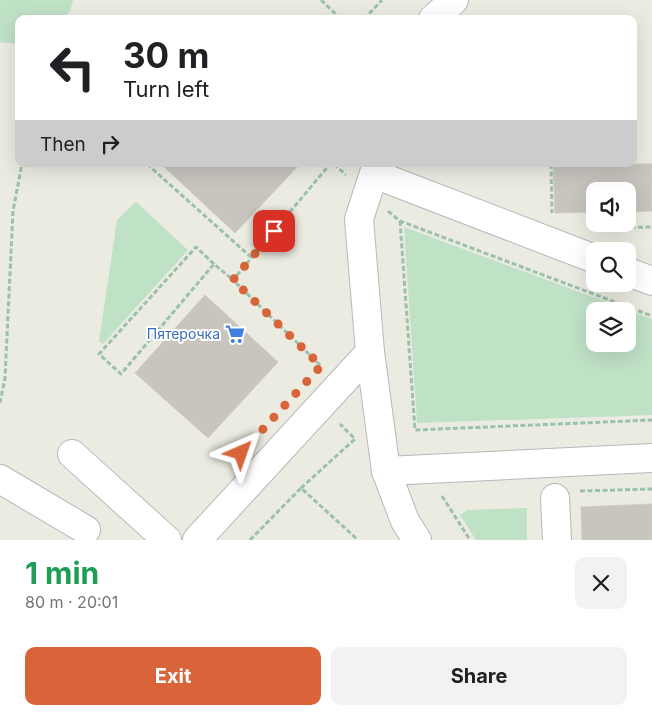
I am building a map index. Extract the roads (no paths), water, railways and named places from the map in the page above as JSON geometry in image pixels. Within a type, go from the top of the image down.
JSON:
[{"type":"lane","points":[[437,15],[454,0]]},
{"type":"lane","points":[[418,540],[405,521],[386,470],[370,352],[360,219],[376,169],[586,255]]},
{"type":"lane","points":[[636,275],[652,281]]},
{"type":"lane","points":[[197,540],[370,352]]},
{"type":"lane","points":[[72,454],[167,540]]},
{"type":"lane","points":[[386,470],[652,458]]},
{"type":"lane","points":[[0,480],[86,530]]},
{"type":"lane","points":[[555,498],[557,540]]},
{"type":"place","name":"Пятерочка","points":[[235,334]]}]
